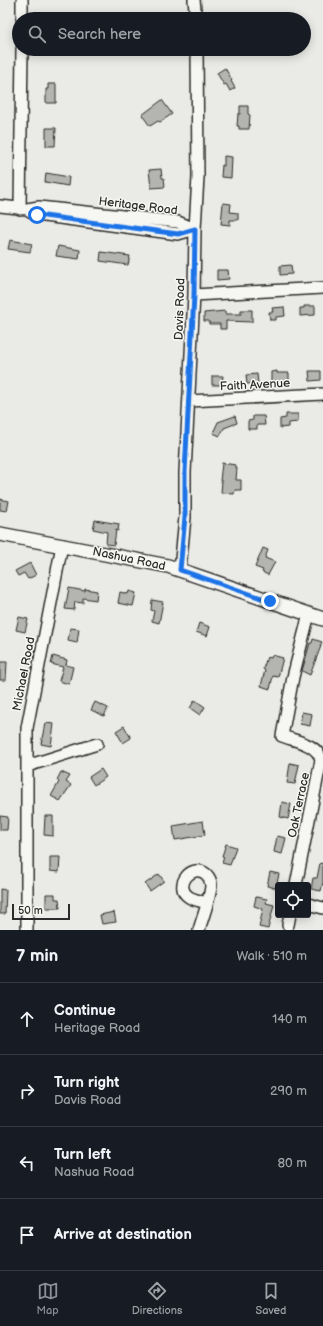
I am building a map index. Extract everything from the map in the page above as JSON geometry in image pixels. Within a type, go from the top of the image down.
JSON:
[{"type":"main road","name":"Nashua Road","points":[[0,534],[168,566],[323,619]]},
{"type":"street","points":[[22,0],[22,12]]},
{"type":"street","points":[[194,0],[195,12]]},
{"type":"street","points":[[22,56],[23,209]]},
{"type":"street","name":"Davis Road","points":[[180,570],[185,517],[185,472],[198,177],[196,56]]},
{"type":"street","name":"Heritage Road","points":[[0,206],[23,209],[37,215],[67,215],[113,220],[178,234],[195,229]]},
{"type":"street","points":[[194,295],[323,288]]},
{"type":"street","name":"Faith Avenue","points":[[189,401],[323,394]]},
{"type":"street","name":"Michael Road","points":[[26,930],[28,720],[62,545]]},
{"type":"street","name":"Oak Terrace","points":[[297,882],[322,760],[319,753],[314,749],[282,736],[294,673],[309,614]]},
{"type":"street","points":[[27,766],[96,744]]},
{"type":"street","points":[[199,930],[206,903]]},
{"type":"street","points":[[311,905],[323,908]]},
{"type":"building","points":[[225,68],[235,88],[230,91],[226,84],[224,85],[217,73]]},
{"type":"building","points":[[48,84],[56,84],[56,103],[46,103],[46,89],[48,89]]},
{"type":"building","points":[[162,100],[172,114],[160,122],[158,121],[150,126],[142,115]]},
{"type":"building","points":[[240,106],[248,106],[248,114],[250,115],[249,129],[239,129],[239,126],[237,126]]},
{"type":"building","points":[[46,128],[56,128],[55,146],[46,146]]},
{"type":"building","points":[[224,156],[232,157],[231,178],[221,177],[222,165],[224,166]]},
{"type":"building","points":[[161,169],[165,187],[151,188],[149,170]]},
{"type":"building","points":[[46,173],[69,177],[68,186],[45,182]]},
{"type":"building","points":[[223,203],[231,204],[230,212],[238,213],[238,220],[230,220],[230,225],[221,224]]},
{"type":"building","points":[[10,240],[32,244],[30,252],[8,249]]},
{"type":"building","points":[[58,246],[80,250],[79,259],[56,256]]},
{"type":"building","points":[[101,252],[130,256],[128,265],[100,261]]},
{"type":"building","points":[[291,265],[292,274],[280,275],[280,266]]},
{"type":"building","points":[[217,270],[228,270],[229,279],[217,280]]},
{"type":"building","points":[[304,306],[315,306],[315,315],[300,316],[300,308],[304,308]]},
{"type":"building","points":[[284,307],[285,316],[276,317],[276,320],[270,320],[269,312],[273,312],[272,308]]},
{"type":"building","points":[[241,310],[252,310],[252,322],[226,321],[226,329],[220,329],[220,324],[209,324],[209,321],[204,321],[204,313],[225,311],[225,314],[241,314]]},
{"type":"building","points":[[277,371],[277,373],[289,373],[289,382],[271,382],[271,372]]},
{"type":"building","points":[[309,371],[321,371],[321,380],[310,381]]},
{"type":"building","points":[[257,374],[258,383],[247,384],[246,375]]},
{"type":"building","points":[[212,376],[223,376],[222,385],[212,385]]},
{"type":"building","points":[[286,414],[298,414],[298,422],[288,423],[288,427],[280,428],[280,419],[286,418]]},
{"type":"building","points":[[235,416],[237,423],[224,428],[220,436],[213,433],[218,422]]},
{"type":"building","points":[[253,416],[264,416],[265,425],[257,425],[257,429],[248,429],[248,421],[253,420]]},
{"type":"building","points":[[222,463],[236,465],[236,480],[241,480],[241,490],[235,490],[234,494],[221,493],[222,481],[220,481]]},
{"type":"building","points":[[0,499],[9,501],[7,511],[0,510]]},
{"type":"building","points":[[95,520],[119,524],[118,531],[116,530],[114,545],[106,544],[107,532],[93,529]]},
{"type":"building","points":[[263,548],[268,550],[265,558],[275,562],[268,575],[262,572],[263,570],[255,567]]},
{"type":"building","points":[[30,563],[36,575],[28,579],[24,573],[18,576],[15,571]]},
{"type":"building","points":[[69,588],[85,591],[85,589],[97,591],[96,600],[83,598],[83,603],[75,602],[74,610],[65,609]]},
{"type":"building","points":[[129,591],[136,593],[133,606],[118,603],[120,592],[128,594]]},
{"type":"building","points":[[152,600],[163,602],[159,623],[152,621],[154,611],[151,610]]},
{"type":"building","points":[[19,617],[28,619],[25,632],[16,630]]},
{"type":"building","points":[[199,623],[210,627],[207,636],[196,632]]},
{"type":"building","points":[[70,628],[79,629],[77,643],[68,641]]},
{"type":"building","points":[[313,639],[322,642],[310,675],[302,671],[310,643],[312,643]]},
{"type":"building","points":[[272,655],[283,658],[278,677],[273,676],[270,689],[261,686],[265,670],[263,669],[267,657],[271,658]]},
{"type":"building","points":[[53,656],[67,660],[66,665],[73,667],[69,684],[59,681],[63,667],[51,664]]},
{"type":"building","points":[[0,662],[7,662],[6,680],[0,680]]},
{"type":"building","points":[[195,700],[205,707],[200,715],[190,708]]},
{"type":"building","points":[[95,702],[108,708],[104,716],[91,710]]},
{"type":"building","points":[[302,712],[312,714],[310,726],[300,724]]},
{"type":"building","points":[[45,723],[54,724],[51,746],[41,744]]},
{"type":"building","points":[[124,726],[131,738],[123,743],[116,731]]},
{"type":"building","points":[[290,763],[299,765],[295,784],[287,783]]},
{"type":"building","points":[[101,769],[106,777],[94,785],[89,777]]},
{"type":"building","points":[[61,772],[70,776],[66,782],[71,785],[60,801],[51,796],[59,782],[57,780]]},
{"type":"building","points":[[282,802],[291,804],[288,819],[280,817]]},
{"type":"building","points":[[0,816],[8,817],[7,830],[0,830]]},
{"type":"building","points":[[45,816],[53,816],[53,836],[44,835]]},
{"type":"building","points":[[203,821],[205,835],[175,840],[173,826]]},
{"type":"building","points":[[277,836],[286,838],[282,854],[274,852]]},
{"type":"building","points":[[226,844],[236,847],[230,865],[222,863],[224,857],[222,856]]},
{"type":"building","points":[[50,857],[60,857],[59,872],[50,871]]},
{"type":"building","points":[[320,863],[323,864],[323,882],[321,891],[311,889],[313,878],[317,878]]},
{"type":"building","points":[[270,872],[279,874],[277,882],[275,882],[275,888],[267,886]]},
{"type":"building","points":[[159,874],[164,881],[150,891],[145,884]]},
{"type":"building","points":[[0,889],[6,890],[5,914],[0,914]]},
{"type":"building","points":[[46,894],[55,894],[55,899],[59,899],[60,908],[46,908]]},
{"type":"building","points":[[256,897],[267,899],[266,903],[274,905],[268,929],[259,927],[263,909],[254,906]]},
{"type":"building","points":[[114,912],[116,922],[102,924],[100,915]]},
{"type":"route","points":[[37,215],[178,234],[195,229],[194,295],[185,472],[185,517],[180,570],[270,601]]}]
